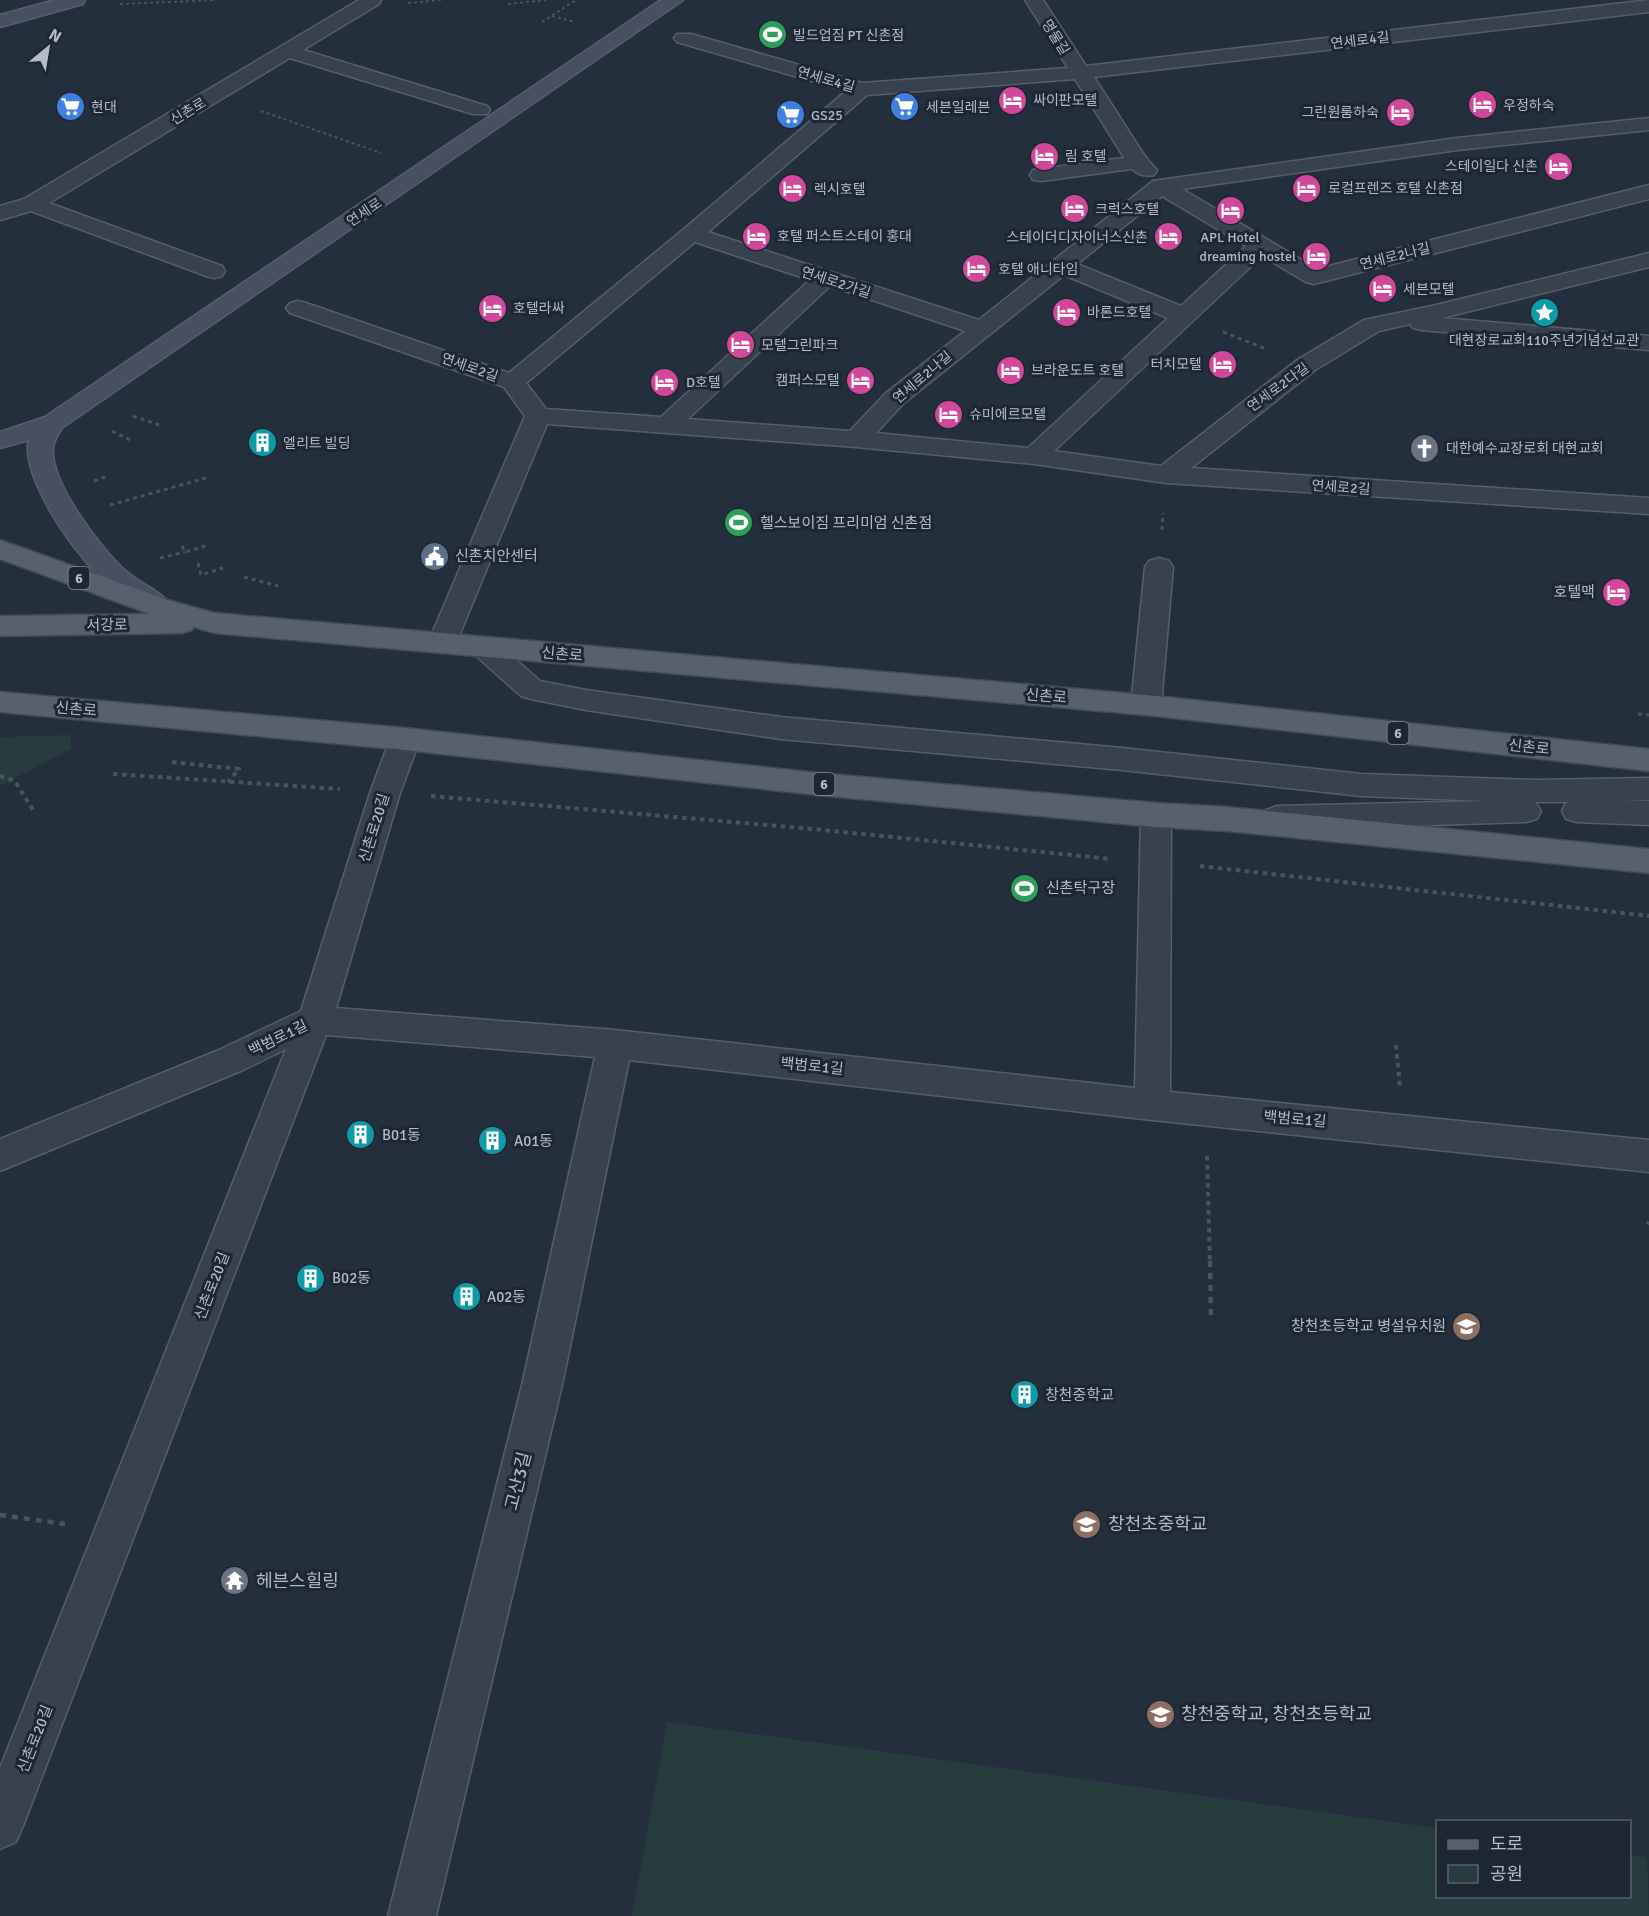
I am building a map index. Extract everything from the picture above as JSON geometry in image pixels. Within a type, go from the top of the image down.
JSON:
[{"type":"main road","name":"신촌로","points":[[0,549],[158,607],[214,623],[1146,705],[1649,760]]},
{"type":"main road","name":"서강로","points":[[0,626],[214,623]]},
{"type":"main road","name":"신촌로","points":[[0,702],[405,739],[818,784],[1156,815],[1227,819],[1649,861]]},
{"type":"street","points":[[0,21],[76,0]]},
{"type":"street","name":"신촌로","points":[[0,213],[32,204],[372,0]]},
{"type":"street","name":"연세로","points":[[0,440],[24,434],[54,422],[674,0]]},
{"type":"street","name":"명물길","points":[[1034,0],[1079,73]]},
{"type":"street","name":"연세로4길","points":[[684,38],[861,89],[1079,73],[1643,7]]},
{"type":"street","points":[[287,51],[480,110]]},
{"type":"street","points":[[1079,73],[1148,173]]},
{"type":"street","points":[[513,382],[692,234],[861,89]]},
{"type":"street","points":[[1041,175],[1148,173],[1649,124]]},
{"type":"street","name":"연세로2나길","points":[[856,439],[895,398],[1059,266],[1148,173],[1259,246],[1314,277],[1649,192]]},
{"type":"street","points":[[32,204],[214,271]]},
{"type":"street","name":"연세로2가길","points":[[692,234],[981,328]]},
{"type":"street","points":[[1034,456],[1259,246]]},
{"type":"street","name":"연세로2다길","points":[[1166,475],[1306,365],[1372,325],[1402,320],[1649,260]]},
{"type":"street","points":[[1059,266],[1184,316]]},
{"type":"street","points":[[668,424],[826,278]]},
{"type":"street","name":"연세로2길","points":[[298,308],[513,382],[538,416],[856,439],[1034,456],[1166,475],[1649,506]]},
{"type":"street","name":"연세로2다길","points":[[1402,320],[1441,326],[1649,343]]},
{"type":"street","points":[[442,643],[538,416]]},
{"type":"street","points":[[54,422],[43,438],[42,469],[64,510],[93,553],[118,579],[158,607]]},
{"type":"street","points":[[1146,705],[1159,567]]},
{"type":"street","points":[[484,647],[531,688],[586,699],[781,728],[1122,759],[1361,785],[1536,791],[1649,789]]},
{"type":"street","name":"신촌로20길","points":[[0,1826],[315,1020],[385,793],[405,739]]},
{"type":"street","points":[[1227,819],[1535,811],[1649,813]]},
{"type":"street","points":[[1152,1105],[1156,815]]},
{"type":"street","name":"백범로1길","points":[[0,1155],[231,1060],[315,1020],[615,1044],[1152,1105],[1649,1156]]},
{"type":"street","name":"고산3길","points":[[412,1916],[542,1385],[615,1044]]},
{"type":"path","points":[[120,4],[216,0]]},
{"type":"path","points":[[400,3],[442,0]]},
{"type":"path","points":[[508,4],[546,0]]},
{"type":"path","points":[[543,22],[576,0]]},
{"type":"path","points":[[214,96],[383,153]]},
{"type":"path","points":[[1184,316],[1306,365]]},
{"type":"path","points":[[109,430],[130,440]]},
{"type":"path","points":[[1159,567],[1166,475]]},
{"type":"path","points":[[106,506],[206,478]]},
{"type":"path","points":[[150,555],[160,558],[209,545]]},
{"type":"path","points":[[182,546],[185,552]]},
{"type":"path","points":[[198,563],[201,575],[223,568]]},
{"type":"path","points":[[213,766],[239,769],[228,782]]},
{"type":"path","points":[[113,774],[345,789]]},
{"type":"path","points":[[0,776],[15,781],[33,810]]},
{"type":"path","points":[[421,795],[813,829],[1123,861]]},
{"type":"path","points":[[1190,865],[1649,916]]},
{"type":"path","points":[[1206,1151],[1211,1318]]},
{"type":"path","points":[[0,1515],[116,1531]]},
{"type":"green space","points":[[71,735],[71,749],[0,786],[0,737]]},
{"type":"green space","points":[[667,1722],[1436,1828],[1436,1898],[1631,1898],[1631,1855],[1647,1857],[1649,1916],[632,1916]]},
{"type":"place","name":"빌드업짐 PT 신촌점","points":[[772,35]]},
{"type":"place","name":"싸이판모텔","points":[[1012,100]]},
{"type":"place","name":"우정하숙","points":[[1482,105]]},
{"type":"place","name":"현대","points":[[70,107]]},
{"type":"place","name":"세븐일레븐","points":[[905,107]]},
{"type":"place","name":"그린원룸하숙","points":[[1400,112]]},
{"type":"place","name":"GS25","points":[[790,115]]},
{"type":"place","name":"림 호텔","points":[[1044,156]]},
{"type":"place","name":"스테이일다 신촌","points":[[1559,166]]},
{"type":"place","name":"로컬프렌즈 호텔 신촌점","points":[[1307,188]]},
{"type":"place","name":"렉시호텔","points":[[793,189]]},
{"type":"place","name":"크럭스호텔","points":[[1074,209]]},
{"type":"place","name":"APL Hotel","points":[[1230,210]]},
{"type":"place","name":"호텔 퍼스트스테이 홍대","points":[[756,236]]},
{"type":"place","name":"스테이더디자이너스신촌","points":[[1169,237]]},
{"type":"place","name":"dreaming hostel","points":[[1317,256]]},
{"type":"place","name":"호텔 애니타임","points":[[977,269]]},
{"type":"place","name":"세븐모텔","points":[[1382,289]]},
{"type":"place","name":"호텔라싸","points":[[492,308]]},
{"type":"place","name":"바론드호텔","points":[[1066,312]]},
{"type":"place","name":"대현장로교회110주년기념선교관","points":[[1544,313]]},
{"type":"place","name":"모텔그린파크","points":[[740,345]]},
{"type":"place","name":"터치모텔","points":[[1223,364]]},
{"type":"place","name":"브라운도트 호텔","points":[[1010,370]]},
{"type":"place","name":"캠퍼스모텔","points":[[861,380]]},
{"type":"place","name":"D호텔","points":[[665,382]]},
{"type":"place","name":"슈미에르모텔","points":[[948,414]]},
{"type":"place","name":"엘리트 빌딩","points":[[262,443]]},
{"type":"place","name":"대한예수교장로회 대현교회","points":[[1425,448]]},
{"type":"place","name":"헬스보이짐 프리미엄 신촌점","points":[[739,523]]},
{"type":"place","name":"신촌치안센터","points":[[434,556]]},
{"type":"place","name":"호텔맥","points":[[1616,592]]},
{"type":"place","name":"신촌탁구장","points":[[1025,888]]},
{"type":"place","name":"B01동","points":[[361,1135]]},
{"type":"place","name":"A01동","points":[[493,1141]]},
{"type":"place","name":"B02동","points":[[311,1278]]},
{"type":"place","name":"A02동","points":[[466,1297]]},
{"type":"place","name":"창천초등학교 병설유치원","points":[[1467,1326]]},
{"type":"place","name":"창천중학교","points":[[1024,1395]]},
{"type":"place","name":"창천초중학교","points":[[1087,1524]]},
{"type":"place","name":"헤븐스힐링","points":[[235,1581]]},
{"type":"place","name":"창천중학교, 창천초등학교","points":[[1160,1714]]}]
